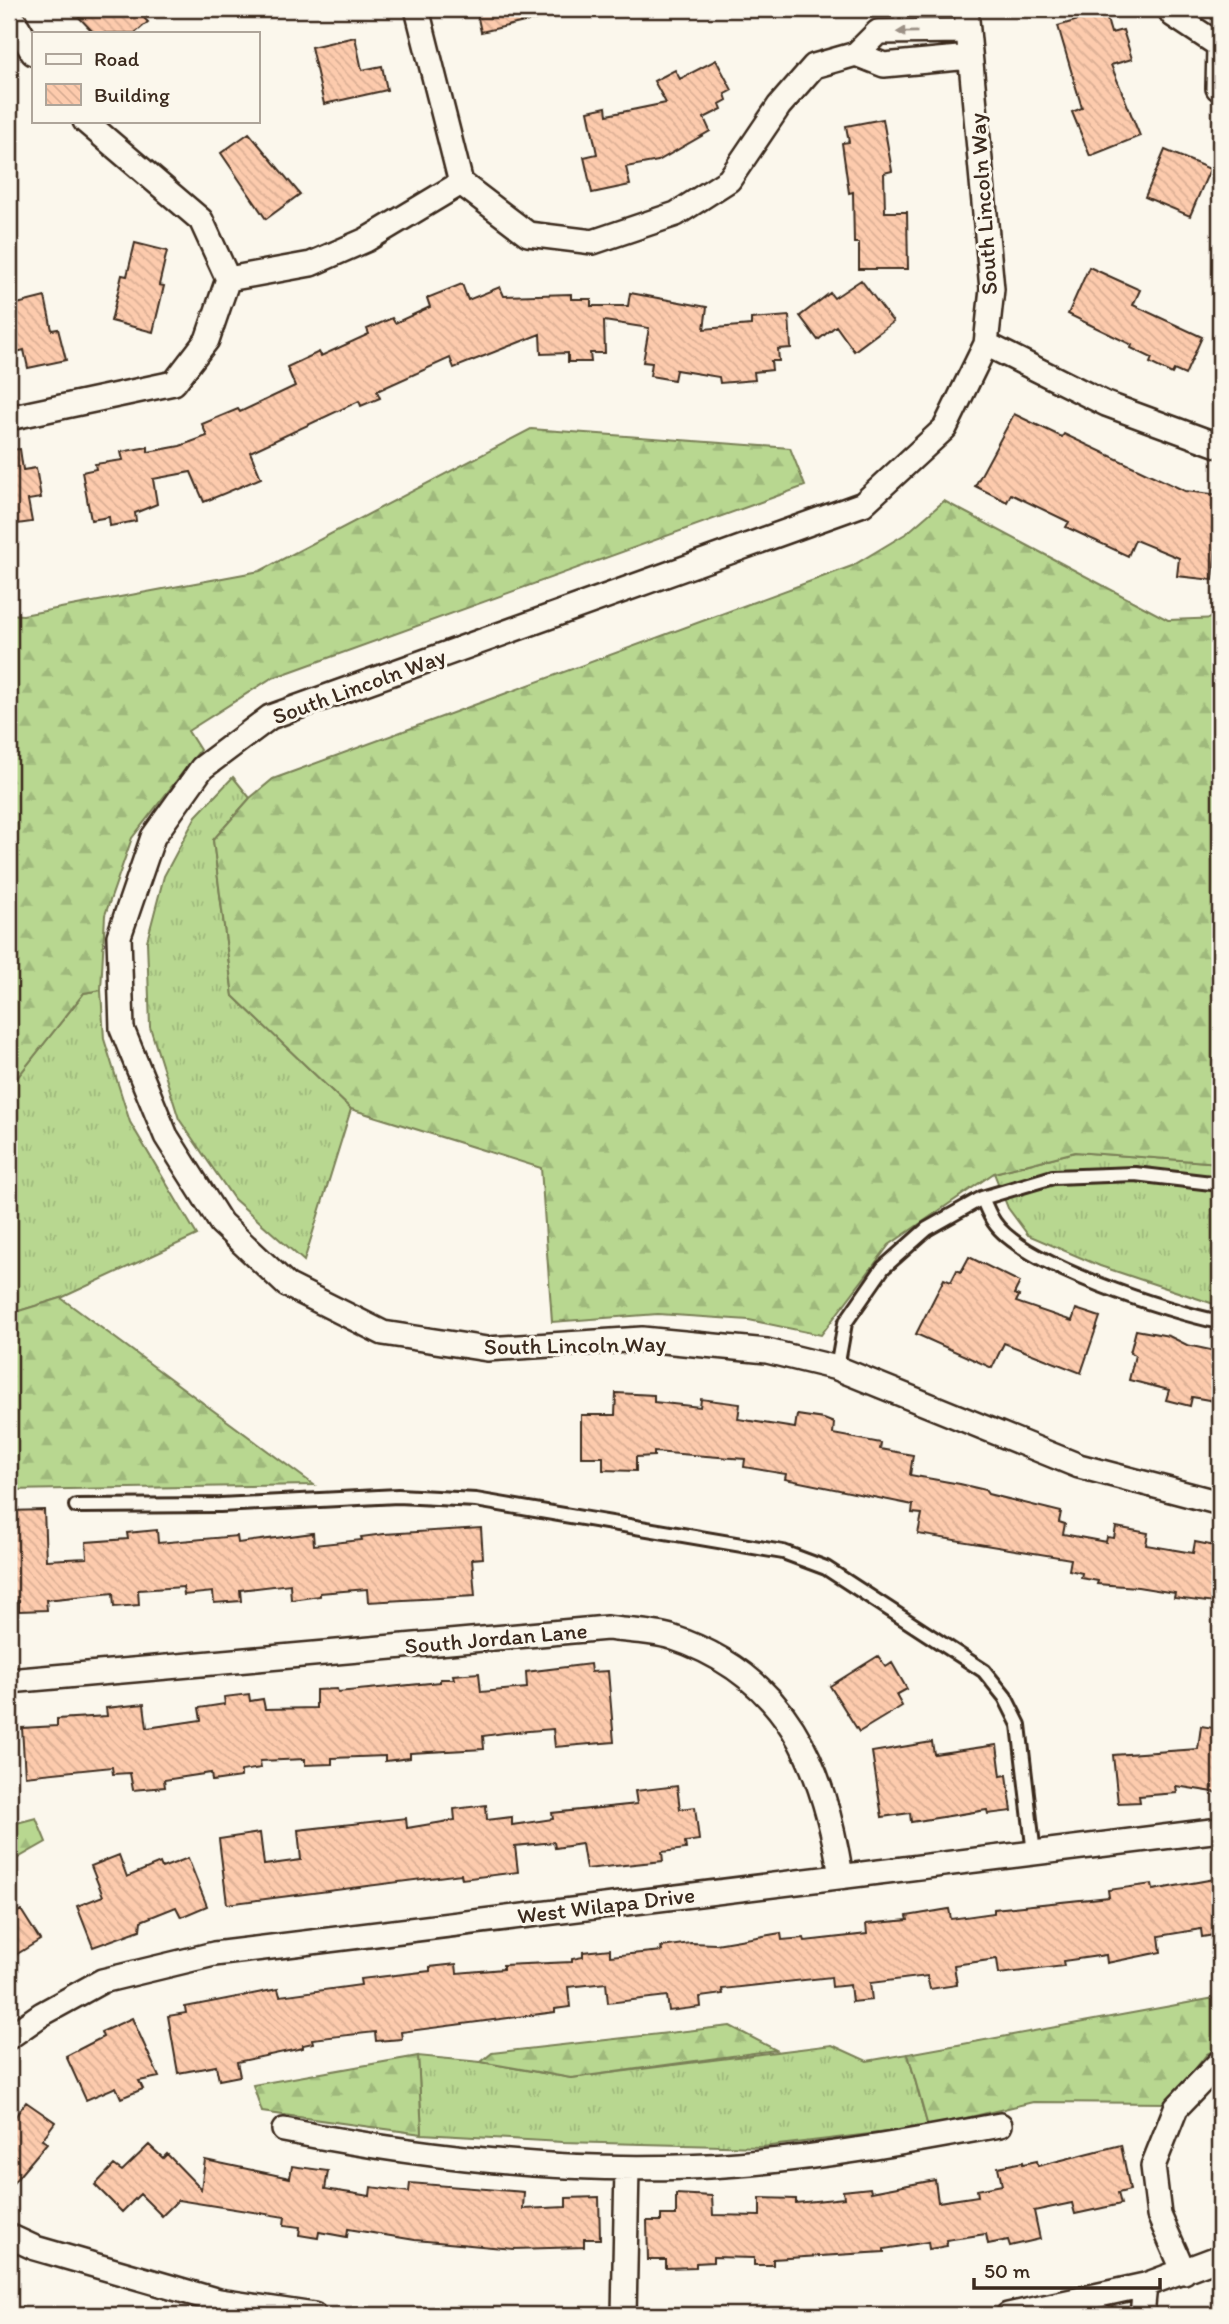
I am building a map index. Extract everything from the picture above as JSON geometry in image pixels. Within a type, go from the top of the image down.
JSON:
[{"type":"street","points":[[417,9],[461,183],[528,234],[593,242],[676,214],[729,180],[779,106],[814,66],[856,54],[878,32],[967,20]]},
{"type":"street","points":[[1169,9],[1173,15],[1220,46],[1218,88]]},
{"type":"street","points":[[9,12],[32,51]]},
{"type":"street","name":"South Lincoln Way","points":[[967,20],[992,289],[986,344],[945,428],[863,504],[270,717],[202,768],[153,837],[119,936],[122,1029],[166,1136],[221,1223],[287,1285],[383,1333],[487,1349],[642,1339],[767,1351],[837,1368],[1080,1466],[1220,1503]]},
{"type":"street","points":[[856,54],[884,65],[971,57]]},
{"type":"street","points":[[9,418],[174,383],[208,340],[228,279],[201,220],[86,122]]},
{"type":"street","points":[[228,279],[311,264],[366,240],[461,183]]},
{"type":"street","points":[[986,344],[1106,404],[1220,446]]},
{"type":"street","name":"South Jordan Lane","points":[[9,1681],[607,1628],[669,1636],[720,1656],[776,1703],[811,1760],[831,1815],[841,1876]]},
{"type":"street","name":"West Wilapa Drive","points":[[9,2037],[42,2014],[102,1981],[214,1954],[1220,1830]]},
{"type":"street","points":[[1184,2272],[1159,2215],[1153,2166],[1176,2108],[1220,2062]]},
{"type":"street","points":[[284,2130],[352,2143],[478,2159],[627,2168],[738,2164],[882,2147],[1000,2125]]},
{"type":"street","points":[[624,2315],[627,2168]]},
{"type":"street","points":[[9,2236],[35,2248],[219,2301],[314,2315]]},
{"type":"street","points":[[1008,2315],[1145,2285],[1220,2257]]},
{"type":"street","points":[[1142,2315],[1145,2285]]},
{"type":"lane","points":[[837,1368],[845,1323],[883,1268],[927,1229],[982,1198],[1053,1177],[1135,1174],[1220,1184]]},
{"type":"lane","points":[[982,1198],[995,1224],[1028,1251],[1085,1279],[1182,1314],[1220,1322]]},
{"type":"lane","points":[[76,1506],[220,1506],[398,1496],[476,1500],[783,1552],[826,1568],[984,1671],[1005,1696],[1019,1725],[1034,1854]]},
{"type":"green space","points":[[531,429],[790,448],[805,486],[270,679],[188,731],[200,750],[132,838],[105,915],[101,990],[84,993],[9,1088],[9,614],[23,615],[260,571]]},
{"type":"green space","points":[[944,501],[1168,620],[1220,618],[1220,1163],[1075,1152],[994,1173],[889,1245],[821,1335],[749,1320],[658,1314],[552,1322],[541,1168],[351,1109],[233,996],[213,840],[250,798],[273,779],[852,566],[907,533]]},
{"type":"green space","points":[[233,777],[250,798],[213,840],[233,996],[351,1109],[304,1261],[234,1199],[179,1119],[150,1027],[147,941],[164,876],[196,816]]},
{"type":"green space","points":[[101,990],[104,1039],[130,1122],[197,1235],[61,1298],[9,1314],[9,1088],[84,993]]},
{"type":"green space","points":[[1075,1152],[1220,1163],[1220,1306],[1100,1266],[1028,1235],[1008,1208],[994,1173]]},
{"type":"green space","points":[[61,1298],[314,1485],[9,1490],[9,1314]]},
{"type":"green space","points":[[36,1818],[46,1842],[9,1863],[9,1825]]},
{"type":"green space","points":[[1220,1997],[1220,2047],[1207,2054],[1168,2103],[1033,2102],[928,2127],[908,2054]]},
{"type":"green space","points":[[730,2026],[776,2050],[571,2078],[481,2062],[492,2053]]},
{"type":"green space","points":[[832,2045],[867,2061],[908,2054],[928,2127],[762,2147],[562,2142],[422,2134],[418,2056],[481,2062],[571,2078]]},
{"type":"green space","points":[[418,2056],[422,2134],[262,2112],[253,2085]]},
{"type":"building","points":[[71,9],[135,9],[148,22],[136,32],[93,32]]},
{"type":"building","points":[[476,9],[545,9],[546,17],[481,32]]},
{"type":"building","points":[[1105,12],[1111,33],[1123,30],[1132,59],[1111,65],[1140,136],[1090,156],[1072,112],[1082,108],[1058,26]]},
{"type":"building","points":[[355,37],[362,70],[382,66],[387,90],[324,104],[311,47]]},
{"type":"building","points":[[716,60],[732,90],[725,94],[727,100],[720,104],[722,109],[704,118],[710,131],[658,161],[626,167],[630,185],[592,193],[584,157],[597,154],[588,111],[606,107],[607,115],[666,103],[654,81],[675,70],[680,79]]},
{"type":"building","points":[[883,119],[892,171],[884,173],[885,212],[907,212],[908,269],[859,269],[859,243],[854,243],[853,192],[849,193],[842,143],[849,142],[846,126]]},
{"type":"building","points":[[249,133],[300,194],[266,219],[221,153]]},
{"type":"building","points":[[1165,150],[1210,169],[1190,216],[1145,197]]},
{"type":"building","points":[[135,243],[167,251],[159,285],[164,286],[153,332],[111,321],[122,275],[127,276]]},
{"type":"building","points":[[1089,267],[1140,290],[1133,305],[1202,337],[1185,375],[1174,370],[1172,374],[1150,363],[1152,358],[1131,348],[1132,345],[1068,314]]},
{"type":"building","points":[[861,280],[893,322],[854,351],[836,326],[818,340],[800,316],[830,293],[834,298]]},
{"type":"building","points":[[462,284],[468,300],[500,287],[504,296],[571,294],[571,299],[591,299],[591,306],[628,306],[630,293],[707,307],[704,329],[751,325],[751,319],[789,316],[791,348],[778,349],[779,361],[771,361],[772,370],[754,372],[755,380],[720,383],[719,377],[676,370],[674,380],[650,376],[652,363],[643,362],[649,328],[604,321],[605,353],[590,353],[591,362],[568,362],[568,353],[541,354],[540,334],[454,368],[450,358],[377,391],[380,398],[361,406],[359,401],[250,452],[261,478],[204,502],[191,472],[153,479],[157,504],[135,513],[136,521],[110,526],[109,517],[91,520],[82,472],[96,469],[95,464],[123,460],[121,452],[148,447],[148,452],[180,446],[207,436],[202,424],[238,409],[240,412],[295,386],[287,367],[319,352],[321,356],[369,334],[367,329],[392,318],[395,323],[430,307],[427,298]]},
{"type":"building","points":[[45,297],[52,330],[58,329],[66,360],[28,368],[24,350],[9,354],[9,306]]},
{"type":"building","points":[[1014,414],[1062,437],[1064,434],[1185,491],[1220,495],[1213,580],[1177,576],[1179,558],[1135,540],[1128,556],[1066,527],[1069,522],[1011,494],[1007,502],[975,486]]},
{"type":"building","points":[[20,449],[23,470],[36,468],[41,498],[28,500],[32,522],[9,525],[9,450]]},
{"type":"building","points":[[969,1257],[1020,1282],[1014,1294],[1019,1296],[1016,1302],[1072,1321],[1076,1309],[1100,1317],[1081,1373],[1004,1343],[992,1368],[916,1334],[944,1279],[951,1282],[957,1270],[961,1272]]},
{"type":"building","points":[[1136,1330],[1169,1336],[1187,1345],[1220,1352],[1220,1402],[1192,1397],[1190,1406],[1166,1400],[1169,1390],[1129,1380],[1135,1355],[1130,1353]]},
{"type":"building","points":[[616,1393],[654,1395],[654,1402],[700,1407],[701,1399],[740,1404],[738,1419],[795,1428],[797,1415],[824,1419],[834,1423],[833,1434],[881,1443],[880,1449],[913,1455],[910,1475],[985,1490],[988,1494],[1061,1512],[1059,1522],[1065,1524],[1063,1534],[1106,1542],[1107,1537],[1114,1538],[1116,1527],[1148,1533],[1146,1545],[1193,1553],[1195,1542],[1220,1547],[1215,1603],[1174,1598],[1175,1593],[1138,1587],[1097,1584],[1098,1581],[1081,1578],[1082,1573],[1069,1570],[1071,1559],[918,1534],[922,1514],[912,1513],[913,1505],[785,1479],[786,1474],[744,1467],[745,1459],[654,1452],[654,1456],[636,1457],[636,1471],[603,1470],[603,1457],[581,1457],[581,1415],[615,1415]]},
{"type":"building","points":[[44,1510],[46,1560],[87,1558],[86,1542],[128,1539],[127,1533],[157,1530],[158,1543],[237,1536],[238,1543],[313,1533],[314,1545],[362,1540],[361,1537],[384,1534],[481,1528],[483,1558],[472,1559],[475,1596],[368,1602],[367,1589],[320,1593],[320,1596],[291,1600],[290,1584],[240,1590],[241,1601],[214,1603],[213,1592],[184,1595],[183,1587],[138,1590],[139,1605],[114,1607],[113,1593],[46,1600],[47,1610],[19,1611],[19,1601],[12,1602],[9,1511]]},
{"type":"building","points":[[878,1656],[886,1667],[892,1663],[907,1689],[896,1695],[902,1706],[859,1732],[830,1686]]},
{"type":"building","points":[[590,1664],[591,1672],[608,1671],[614,1742],[555,1747],[553,1729],[504,1733],[483,1736],[484,1749],[410,1753],[410,1758],[385,1761],[385,1756],[332,1758],[332,1764],[305,1765],[305,1759],[260,1761],[261,1768],[241,1771],[241,1777],[212,1781],[211,1773],[164,1780],[165,1787],[133,1790],[130,1773],[113,1774],[112,1767],[25,1776],[22,1728],[57,1726],[57,1719],[107,1716],[106,1708],[144,1704],[147,1728],[201,1720],[199,1708],[225,1704],[224,1697],[249,1694],[250,1701],[263,1699],[265,1709],[316,1708],[316,1690],[337,1689],[338,1692],[440,1682],[440,1679],[454,1679],[453,1675],[479,1673],[481,1692],[527,1688],[526,1672]]},
{"type":"building","points":[[1201,1726],[1220,1729],[1220,1793],[1176,1786],[1177,1793],[1139,1796],[1140,1802],[1118,1803],[1113,1755],[1198,1749]]},
{"type":"building","points":[[932,1742],[934,1754],[997,1745],[1001,1776],[1007,1775],[1012,1811],[988,1814],[987,1810],[911,1822],[910,1813],[882,1817],[872,1752]]},
{"type":"building","points":[[677,1786],[680,1809],[695,1807],[699,1840],[685,1842],[686,1849],[662,1852],[663,1861],[586,1869],[582,1844],[555,1848],[554,1842],[515,1846],[518,1872],[462,1879],[461,1874],[227,1904],[219,1839],[260,1833],[264,1865],[301,1860],[298,1830],[406,1818],[407,1828],[455,1820],[454,1809],[486,1805],[487,1820],[512,1817],[512,1825],[553,1819],[552,1813],[637,1804],[635,1791]]},
{"type":"building","points":[[119,1855],[127,1877],[160,1863],[162,1868],[188,1858],[207,1906],[181,1917],[176,1907],[141,1921],[140,1930],[93,1947],[77,1906],[103,1896],[91,1866]]},
{"type":"building","points":[[1220,1878],[1220,1934],[1202,1937],[1201,1929],[1159,1936],[1161,1952],[1107,1963],[1106,1955],[1063,1961],[1064,1966],[999,1974],[997,1959],[954,1965],[957,1985],[930,1989],[927,1976],[870,1983],[872,2000],[852,2002],[850,1985],[832,1987],[831,1977],[722,1989],[723,1994],[700,1997],[701,2007],[669,2011],[667,1996],[608,2003],[606,1983],[568,1987],[570,2007],[555,2009],[555,2012],[401,2032],[402,2039],[376,2041],[375,2032],[312,2039],[313,2043],[303,2045],[303,2048],[237,2062],[240,2076],[219,2080],[216,2066],[178,2073],[168,2016],[186,2013],[185,2007],[278,1989],[280,1996],[361,1985],[360,1979],[430,1971],[430,1967],[456,1964],[457,1973],[503,1969],[503,1965],[572,1962],[572,1959],[583,1957],[583,1952],[610,1949],[610,1956],[662,1951],[661,1947],[691,1943],[716,1944],[781,1933],[782,1940],[804,1938],[805,1941],[867,1934],[866,1924],[908,1920],[907,1916],[949,1909],[951,1919],[994,1913],[994,1909],[1109,1897],[1108,1890],[1152,1884],[1153,1890]]},
{"type":"building","points":[[21,1910],[40,1940],[9,1959],[9,1918]]},
{"type":"building","points":[[132,2018],[159,2077],[139,2081],[143,2089],[121,2098],[116,2087],[86,2100],[66,2056],[103,2037],[101,2032]]},
{"type":"building","points":[[26,2102],[55,2122],[42,2140],[47,2143],[9,2188],[9,2125]]},
{"type":"building","points":[[149,2145],[163,2158],[167,2154],[201,2189],[205,2160],[290,2178],[292,2166],[328,2171],[325,2189],[370,2196],[371,2187],[409,2192],[410,2183],[524,2192],[523,2209],[566,2207],[566,2198],[599,2197],[600,2239],[584,2239],[584,2247],[514,2249],[415,2240],[348,2229],[347,2237],[319,2232],[318,2238],[299,2235],[300,2227],[284,2225],[285,2217],[178,2200],[162,2216],[140,2194],[122,2212],[95,2185],[114,2165],[122,2171]]},
{"type":"building","points":[[1121,2145],[1130,2190],[1118,2193],[1121,2204],[1075,2214],[1072,2203],[1034,2211],[1040,2239],[1010,2246],[1008,2240],[988,2244],[986,2234],[946,2240],[947,2246],[929,2249],[928,2242],[884,2249],[884,2252],[773,2259],[773,2265],[754,2265],[754,2258],[713,2257],[713,2262],[696,2263],[696,2267],[666,2268],[666,2260],[648,2260],[647,2221],[661,2221],[661,2215],[676,2215],[676,2194],[712,2196],[713,2215],[760,2216],[760,2198],[796,2199],[796,2203],[844,2198],[843,2191],[870,2188],[871,2192],[935,2180],[938,2202],[978,2196],[977,2190],[1002,2185],[998,2167],[1037,2161],[1038,2166]]}]
